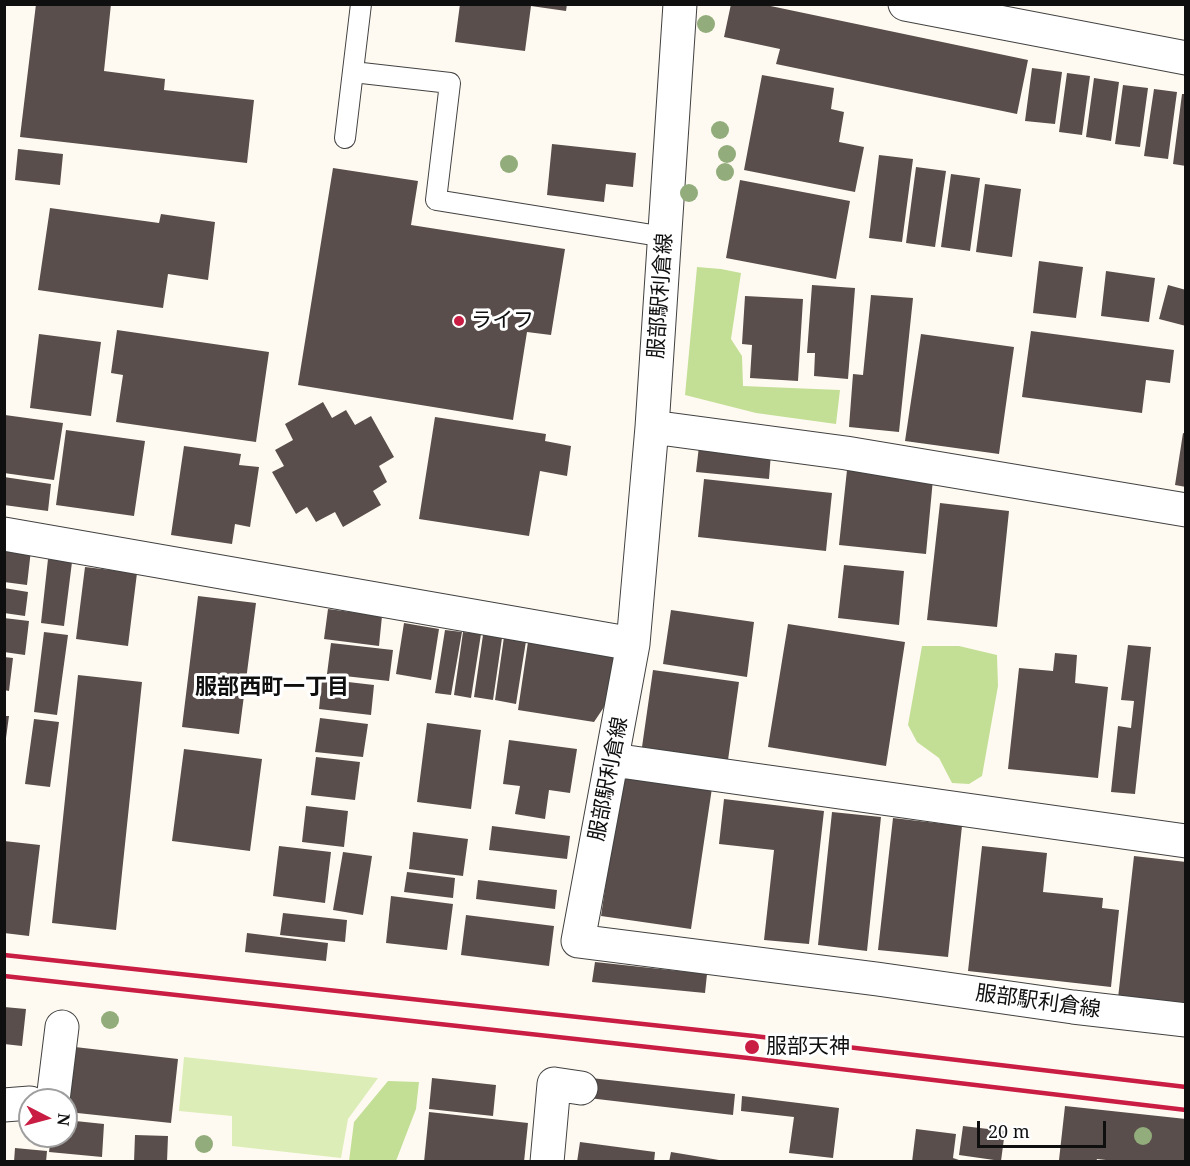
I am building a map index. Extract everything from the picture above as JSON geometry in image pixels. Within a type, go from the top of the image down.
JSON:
[{"type":"street","name":"服部駅利倉線","points":[[680,4],[652,427],[633,644],[578,941],[1185,1020]]},
{"type":"street","points":[[905,4],[1185,58]]},
{"type":"street","points":[[652,427],[846,453],[1185,510]]},
{"type":"street","points":[[4,534],[633,644]]},
{"type":"street","points":[[613,760],[1185,841]]},
{"type":"street","points":[[54,1088],[62,1027]]},
{"type":"street","points":[[547,1161],[554,1084],[581,1088]]},
{"type":"lane","points":[[345,138],[361,4]]},
{"type":"lane","points":[[353,72],[450,83],[436,200],[665,237]]},
{"type":"green space","points":[[697,267],[741,273],[731,339],[742,356],[743,386],[840,390],[836,424],[756,413],[685,395]]},
{"type":"green space","points":[[922,646],[959,646],[997,655],[998,686],[982,776],[969,784],[952,783],[939,758],[917,742],[908,725]]},
{"type":"green space","points":[[184,1057],[378,1078],[348,1119],[341,1158],[232,1146],[232,1116],[179,1111]]},
{"type":"green space","points":[[388,1081],[419,1082],[416,1109],[396,1161],[349,1161],[354,1122]]},
{"type":"building","points":[[36,4],[111,4],[104,71],[165,79],[164,90],[254,100],[247,163],[20,137]]},
{"type":"building","points":[[460,4],[567,4],[566,11],[531,6],[525,51],[455,42]]},
{"type":"building","points":[[731,4],[761,4],[1028,60],[1017,114],[776,64],[780,49],[724,37]]},
{"type":"building","points":[[1032,68],[1062,72],[1055,124],[1025,121]]},
{"type":"building","points":[[1067,73],[1090,76],[1082,135],[1059,132]]},
{"type":"building","points":[[762,75],[834,88],[831,109],[844,112],[839,142],[864,147],[855,192],[744,170]]},
{"type":"building","points":[[1094,78],[1119,82],[1111,141],[1086,137]]},
{"type":"building","points":[[1123,85],[1148,88],[1140,147],[1115,144]]},
{"type":"building","points":[[1154,89],[1177,92],[1168,159],[1144,156]]},
{"type":"building","points":[[1182,94],[1186,94],[1186,166],[1173,164]]},
{"type":"building","points":[[552,144],[636,153],[633,187],[606,184],[604,202],[547,195]]},
{"type":"building","points":[[18,149],[63,154],[60,185],[15,180]]},
{"type":"building","points":[[879,155],[913,159],[902,242],[869,238]]},
{"type":"building","points":[[916,167],[946,171],[935,247],[906,243]]},
{"type":"building","points":[[333,168],[418,181],[411,225],[565,249],[551,335],[527,332],[513,420],[298,385]]},
{"type":"building","points":[[951,174],[980,178],[970,251],[941,247]]},
{"type":"building","points":[[740,180],[850,201],[836,279],[726,258]]},
{"type":"building","points":[[985,184],[1021,189],[1012,257],[976,252]]},
{"type":"building","points":[[50,208],[159,223],[161,214],[215,222],[208,280],[168,274],[163,308],[38,290]]},
{"type":"building","points":[[1039,261],[1083,267],[1076,318],[1033,313]]},
{"type":"building","points":[[1106,271],[1155,278],[1149,322],[1101,316]]},
{"type":"building","points":[[812,285],[855,288],[848,379],[814,376],[815,353],[807,353]]},
{"type":"building","points":[[1168,285],[1186,290],[1186,326],[1159,319]]},
{"type":"building","points":[[871,295],[913,298],[899,432],[849,427],[853,374],[863,375]]},
{"type":"building","points":[[745,296],[803,299],[798,381],[750,378],[752,345],[742,344]]},
{"type":"building","points":[[117,330],[269,352],[256,442],[116,422],[123,375],[111,373]]},
{"type":"building","points":[[1031,331],[1174,350],[1170,383],[1146,380],[1142,413],[1022,397]]},
{"type":"building","points":[[39,334],[101,342],[91,416],[30,408]]},
{"type":"building","points":[[921,334],[1014,347],[999,454],[905,441]]},
{"type":"building","points":[[323,402],[332,418],[346,410],[355,425],[371,416],[394,457],[379,466],[387,482],[373,491],[381,505],[343,527],[335,512],[316,522],[307,507],[296,514],[272,472],[284,466],[275,450],[293,440],[285,424]]},
{"type":"building","points":[[5,415],[63,423],[54,480],[4,473]]},
{"type":"building","points":[[435,417],[546,434],[545,441],[571,446],[567,476],[540,471],[529,536],[419,519]]},
{"type":"building","points":[[66,430],[145,441],[134,516],[56,505]]},
{"type":"building","points":[[1183,433],[1186,434],[1186,487],[1175,485]]},
{"type":"building","points":[[184,446],[241,454],[239,465],[259,467],[250,527],[235,524],[232,544],[171,535]]},
{"type":"building","points":[[699,446],[771,453],[769,479],[696,472]]},
{"type":"building","points":[[847,470],[933,479],[926,554],[839,545]]},
{"type":"building","points":[[4,477],[51,484],[48,511],[4,505]]},
{"type":"building","points":[[704,479],[832,493],[826,551],[698,537]]},
{"type":"building","points":[[940,503],[1009,511],[997,627],[927,620]]},
{"type":"building","points":[[4,547],[31,550],[27,585],[4,582]]},
{"type":"building","points":[[48,559],[72,562],[64,626],[41,623]]},
{"type":"building","points":[[844,565],[904,571],[899,625],[838,618]]},
{"type":"building","points":[[85,567],[137,573],[128,646],[76,639]]},
{"type":"building","points":[[4,588],[28,592],[25,616],[4,613]]},
{"type":"building","points":[[198,596],[256,603],[239,734],[182,727]]},
{"type":"building","points":[[328,609],[382,616],[379,646],[324,639]]},
{"type":"building","points":[[671,610],[754,622],[747,677],[663,664]]},
{"type":"building","points":[[4,618],[29,621],[25,655],[4,652]]},
{"type":"building","points":[[404,623],[439,629],[431,680],[396,674]]},
{"type":"building","points":[[788,624],[905,642],[886,766],[768,747]]},
{"type":"building","points":[[445,630],[462,632],[451,695],[435,693]]},
{"type":"building","points":[[44,632],[68,635],[57,715],[34,712]]},
{"type":"building","points":[[463,632],[481,634],[471,698],[454,695]]},
{"type":"building","points":[[483,635],[502,638],[493,700],[474,697]]},
{"type":"building","points":[[504,637],[526,641],[516,704],[495,700]]},
{"type":"building","points":[[528,642],[614,656],[608,701],[594,722],[518,710]]},
{"type":"building","points":[[331,643],[393,650],[389,681],[327,674]]},
{"type":"building","points":[[1128,645],[1151,647],[1135,794],[1111,792],[1118,726],[1131,728],[1134,701],[1121,700]]},
{"type":"building","points":[[1055,653],[1077,655],[1075,683],[1108,687],[1098,778],[1008,769],[1019,668],[1053,671]]},
{"type":"building","points":[[4,657],[13,658],[9,691],[4,690]]},
{"type":"building","points":[[653,670],[739,682],[728,760],[642,747]]},
{"type":"building","points":[[78,675],[142,682],[116,930],[52,923]]},
{"type":"building","points":[[322,679],[374,685],[371,715],[319,709]]},
{"type":"building","points":[[4,716],[9,716],[6,738],[4,738]]},
{"type":"building","points":[[320,718],[368,724],[363,757],[315,752]]},
{"type":"building","points":[[34,719],[59,722],[50,787],[25,784]]},
{"type":"building","points":[[427,723],[481,730],[471,809],[417,802]]},
{"type":"building","points":[[509,740],[577,749],[570,793],[549,790],[545,819],[515,814],[520,786],[503,784]]},
{"type":"building","points":[[184,749],[262,759],[250,851],[172,841]]},
{"type":"building","points":[[316,757],[360,762],[355,800],[311,795]]},
{"type":"building","points":[[622,774],[712,788],[691,929],[601,916]]},
{"type":"building","points":[[724,799],[824,811],[809,944],[764,940],[774,850],[719,844]]},
{"type":"building","points":[[306,806],[348,811],[344,847],[302,842]]},
{"type":"building","points":[[832,812],[881,817],[867,951],[818,945]]},
{"type":"building","points":[[893,818],[962,826],[948,957],[878,950]]},
{"type":"building","points":[[492,826],[570,836],[567,859],[489,850]]},
{"type":"building","points":[[413,832],[468,839],[463,876],[409,869]]},
{"type":"building","points":[[4,841],[40,845],[29,936],[4,933]]},
{"type":"building","points":[[279,846],[331,852],[325,903],[273,896]]},
{"type":"building","points":[[982,846],[1047,853],[1043,892],[1103,898],[1102,908],[1119,910],[1111,987],[968,971]]},
{"type":"building","points":[[343,852],[372,856],[363,915],[333,910]]},
{"type":"building","points":[[1134,856],[1186,862],[1186,1005],[1118,998]]},
{"type":"building","points":[[407,872],[455,878],[453,898],[404,892]]},
{"type":"building","points":[[478,880],[557,890],[555,909],[476,899]]},
{"type":"building","points":[[391,896],[453,904],[447,950],[386,943]]},
{"type":"building","points":[[283,913],[347,920],[345,942],[280,935]]},
{"type":"building","points":[[466,915],[554,926],[549,966],[461,955]]},
{"type":"building","points":[[247,933],[328,943],[326,961],[245,952]]},
{"type":"building","points":[[595,962],[707,974],[705,993],[592,982]]},
{"type":"building","points":[[4,1007],[26,1009],[22,1046],[4,1044]]},
{"type":"building","points":[[75,1047],[178,1059],[171,1123],[78,1113],[78,1088],[71,1088]]},
{"type":"building","points":[[582,1077],[735,1094],[733,1115],[580,1097]]},
{"type":"building","points":[[432,1078],[496,1085],[493,1116],[429,1109]]},
{"type":"building","points":[[742,1096],[839,1108],[833,1158],[789,1153],[794,1117],[741,1111]]},
{"type":"building","points":[[1065,1106],[1186,1119],[1186,1162],[1059,1160]]},
{"type":"building","points":[[429,1112],[528,1123],[524,1162],[424,1162]]},
{"type":"building","points":[[78,1121],[104,1124],[102,1157],[49,1152],[50,1148],[78,1148]]},
{"type":"building","points":[[963,1126],[1005,1131],[1001,1161],[959,1155]]},
{"type":"building","points":[[916,1129],[956,1134],[953,1158],[965,1162],[912,1162]]},
{"type":"building","points":[[135,1135],[168,1136],[167,1162],[134,1162]]},
{"type":"building","points":[[580,1142],[655,1152],[654,1162],[577,1162]]},
{"type":"building","points":[[15,1148],[47,1151],[46,1162],[14,1162]]},
{"type":"building","points":[[671,1152],[719,1160],[719,1162],[669,1162]]},
{"type":"railway","points":[[4,955],[754,1036],[1186,1087]]},
{"type":"railway","points":[[4,976],[748,1058],[1186,1110]]},
{"type":"place","name":"ライフ","points":[[459,321]]},
{"type":"place","name":"服部天神","points":[[752,1047]]},
{"type":"district","name":"服部西町一丁目","points":[[272,688]]}]
